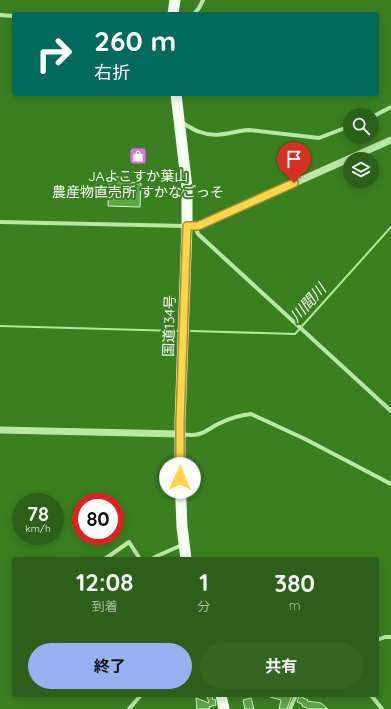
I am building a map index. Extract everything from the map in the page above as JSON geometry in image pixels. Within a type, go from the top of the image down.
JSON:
[{"type":"highway","points":[[173,12],[175,0]]},
{"type":"highway","name":"国道134号","points":[[176,96],[191,226],[180,434],[180,506],[186,557]]},
{"type":"highway","points":[[221,697],[224,709]]},
{"type":"street","points":[[196,12],[203,0]]},
{"type":"street","points":[[0,15],[12,16]]},
{"type":"street","points":[[379,114],[391,107]]},
{"type":"street","points":[[178,121],[188,125],[198,132],[213,135],[222,135],[249,130],[319,138],[343,129]]},
{"type":"street","points":[[0,222],[198,226],[391,140]]},
{"type":"street","points":[[191,226],[297,326],[391,411]]},
{"type":"street","points":[[0,430],[198,435],[220,423],[243,415],[251,414],[306,439],[391,484]]},
{"type":"street","points":[[108,557],[129,542],[139,557]]},
{"type":"street","points":[[156,557],[183,544]]},
{"type":"street","points":[[379,639],[391,637]]},
{"type":"street","points":[[129,709],[138,697]]},
{"type":"street","points":[[290,709],[295,697]]},
{"type":"street","points":[[373,697],[382,709]]},
{"type":"building","points":[[109,177],[128,177],[128,182],[141,183],[140,207],[108,206]]},
{"type":"building","points":[[207,697],[212,697],[213,700],[215,699],[216,705],[209,707],[210,709],[197,709],[196,698],[209,703]]},
{"type":"building","points":[[270,697],[291,697],[287,709],[279,709],[281,700]]},
{"type":"building","points":[[299,697],[301,697],[308,700],[307,701],[321,703],[328,709],[307,709],[302,706],[302,704],[297,702]]},
{"type":"building","points":[[251,698],[254,709],[245,709],[243,700]]},
{"type":"waterway","name":"川間川","points":[[191,331],[295,334],[391,227]]},
{"type":"waterway","name":"川間川","points":[[0,326],[178,331]]},
{"type":"place","name":"JAよこすか葉山 農産物直売所 すかなごっそ","points":[[138,156]]},
{"type":"route","points":[[180,478],[180,422],[187,226],[198,226],[294,183]]}]
